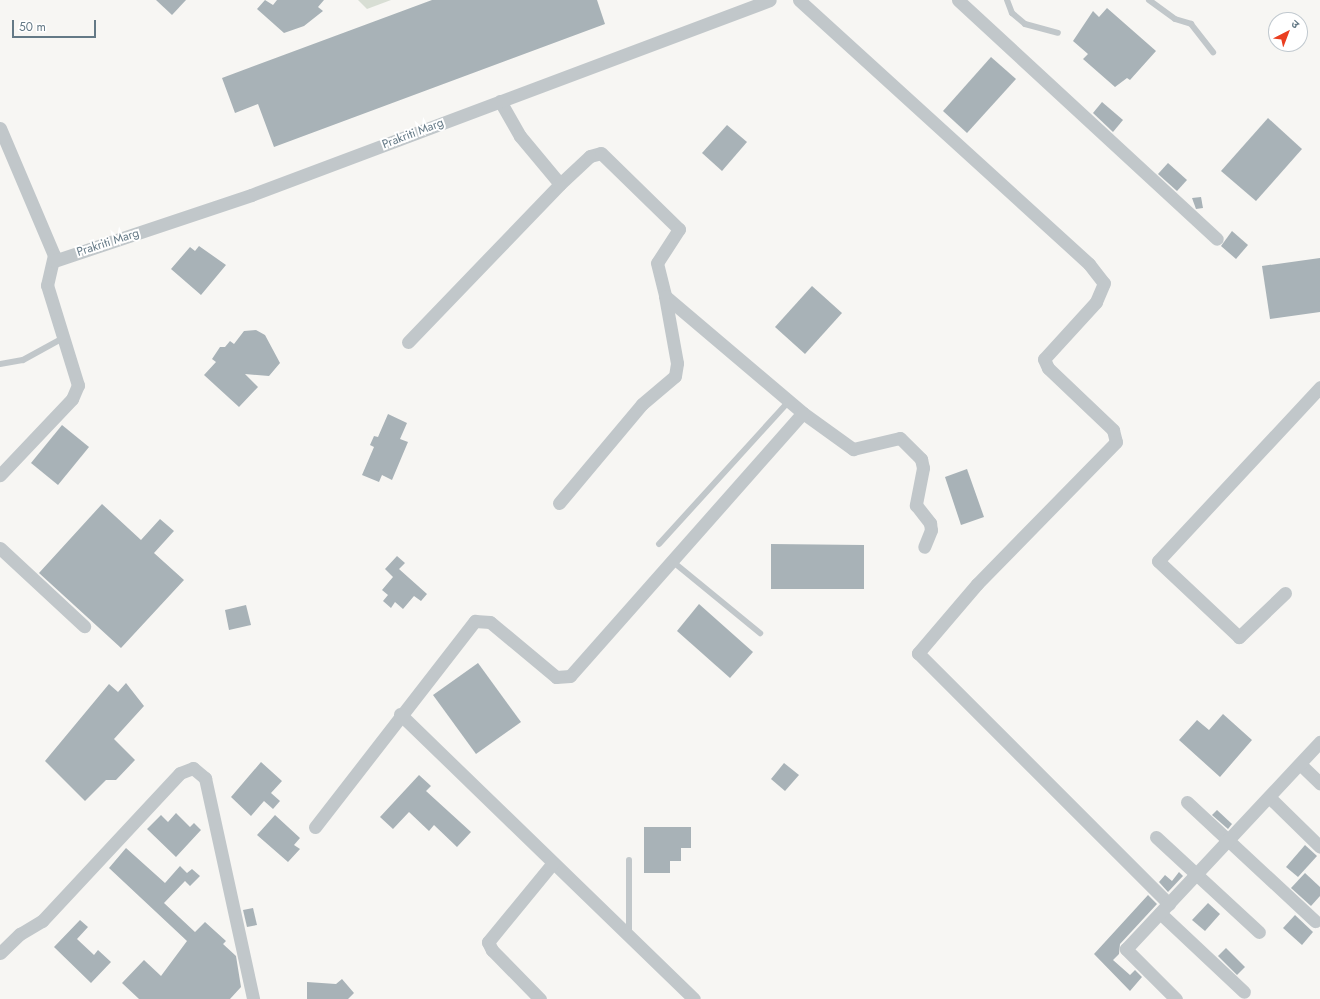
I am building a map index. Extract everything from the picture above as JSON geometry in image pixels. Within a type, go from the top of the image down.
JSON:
[{"type":"street","name":"Prakriti Marg","points":[[54,261],[251,195],[770,0]]},
{"type":"street","points":[[799,0],[1089,264],[1104,283],[1096,302],[1044,359],[1048,368],[1113,430],[1116,442],[977,584],[918,653],[1244,992]]},
{"type":"street","points":[[958,0],[1217,239]]},
{"type":"street","points":[[500,101],[520,136],[560,184]]},
{"type":"street","points":[[0,475],[76,392],[77,377],[63,338],[47,285],[54,261],[1,133]]},
{"type":"street","points":[[408,342],[560,184],[590,156],[601,153],[680,229],[658,263],[677,363],[675,376],[638,408],[559,503]]},
{"type":"street","points":[[665,296],[803,413],[853,449],[900,438],[918,455],[923,468],[916,505],[930,523],[931,530],[924,547]]},
{"type":"street","points":[[1285,593],[1239,637],[1158,561],[1320,387]]},
{"type":"street","points":[[315,827],[400,714],[479,620],[490,622],[556,677],[570,676],[803,413]]},
{"type":"street","points":[[0,548],[84,626]]},
{"type":"street","points":[[400,714],[553,864],[694,999]]},
{"type":"street","points":[[1176,999],[1126,951],[1320,742]]},
{"type":"street","points":[[1300,764],[1320,783]]},
{"type":"street","points":[[0,954],[20,934],[42,921],[180,774],[193,768],[205,778],[252,999]]},
{"type":"street","points":[[1269,797],[1320,847]]},
{"type":"street","points":[[1187,802],[1315,921]]},
{"type":"street","points":[[1156,837],[1259,932]]},
{"type":"street","points":[[540,999],[492,950],[488,942],[553,864]]},
{"type":"lane","points":[[1007,0],[1012,13],[1025,24],[1058,33]]},
{"type":"lane","points":[[1149,0],[1175,19],[1191,24],[1212,52]]},
{"type":"lane","points":[[0,364],[23,360],[63,338]]},
{"type":"lane","points":[[659,544],[789,401]]},
{"type":"lane","points":[[672,561],[760,633]]},
{"type":"lane","points":[[628,860],[629,937]]},
{"type":"shaded area","points":[[358,0],[391,0],[367,9]]},
{"type":"building","points":[[156,0],[186,0],[172,15]]},
{"type":"building","points":[[265,0],[273,5],[277,0],[324,0],[318,7],[323,11],[304,26],[284,33],[257,9]]},
{"type":"building","points":[[432,0],[597,0],[605,24],[274,147],[258,104],[235,113],[222,78]]},
{"type":"building","points":[[1107,8],[1156,51],[1130,80],[1127,78],[1115,87],[1083,59],[1088,54],[1073,41],[1093,11],[1099,17]]},
{"type":"building","points":[[991,57],[1016,79],[967,133],[943,111]]},
{"type":"building","points":[[1102,102],[1123,120],[1113,132],[1093,113]]},
{"type":"building","points":[[1268,118],[1302,149],[1256,201],[1221,171]]},
{"type":"building","points":[[727,125],[747,142],[722,171],[702,153]]},
{"type":"building","points":[[1168,163],[1187,180],[1177,191],[1158,174]]},
{"type":"building","points":[[1201,197],[1203,208],[1196,209],[1192,198]]},
{"type":"building","points":[[1232,231],[1248,245],[1236,259],[1221,246]]},
{"type":"building","points":[[199,246],[226,265],[201,295],[171,269],[190,247],[195,251]]},
{"type":"building","points":[[1320,258],[1320,312],[1270,319],[1262,266]]},
{"type":"building","points":[[812,286],[842,313],[805,354],[775,327]]},
{"type":"building","points":[[256,330],[265,335],[280,363],[269,376],[245,374],[258,387],[239,407],[204,375],[216,362],[212,359],[220,347],[225,347],[230,341],[234,344],[244,331]]},
{"type":"building","points":[[388,414],[407,423],[400,439],[408,442],[392,480],[382,475],[379,482],[362,475],[374,447],[370,445],[374,436],[378,437]]},
{"type":"building","points":[[62,425],[89,447],[58,485],[31,463]]},
{"type":"building","points":[[967,469],[984,517],[961,525],[945,477]]},
{"type":"building","points":[[102,504],[141,540],[160,519],[174,531],[154,553],[184,580],[121,648],[39,573]]},
{"type":"building","points":[[771,544],[864,545],[864,589],[771,589]]},
{"type":"building","points":[[397,556],[405,563],[399,569],[427,594],[421,601],[414,596],[403,609],[395,602],[391,608],[383,601],[388,595],[382,590],[393,577],[385,569]]},
{"type":"building","points":[[699,604],[753,652],[730,678],[677,631]]},
{"type":"building","points":[[246,605],[251,625],[229,630],[225,610]]},
{"type":"building","points":[[478,663],[521,722],[476,754],[433,695]]},
{"type":"building","points":[[126,683],[144,706],[114,739],[135,760],[116,780],[106,780],[85,801],[45,761],[109,684],[118,692]]},
{"type":"building","points":[[1223,714],[1252,740],[1220,777],[1179,740],[1197,720],[1209,730]]},
{"type":"building","points":[[261,762],[282,781],[271,793],[280,801],[273,809],[264,801],[251,816],[231,797]]},
{"type":"building","points":[[784,763],[799,775],[785,791],[771,779]]},
{"type":"building","points":[[419,775],[431,786],[426,791],[471,832],[457,847],[434,825],[429,831],[409,812],[393,829],[380,817]]},
{"type":"building","points":[[1217,810],[1232,824],[1228,829],[1212,815]]},
{"type":"building","points":[[176,813],[190,827],[194,823],[201,830],[176,857],[147,829],[161,815],[168,822]]},
{"type":"building","points":[[275,815],[300,838],[294,845],[300,849],[288,862],[257,835]]},
{"type":"building","points":[[644,827],[691,827],[691,848],[681,848],[681,861],[670,861],[670,873],[644,873]]},
{"type":"building","points":[[1305,845],[1317,856],[1298,877],[1286,867]]},
{"type":"building","points":[[126,848],[165,883],[180,866],[187,873],[192,869],[200,876],[190,886],[185,881],[164,903],[195,932],[205,922],[226,941],[223,944],[236,956],[241,987],[230,999],[139,999],[122,983],[144,960],[161,976],[187,941],[109,868]]},
{"type":"building","points":[[1179,872],[1183,876],[1168,892],[1159,882],[1165,875],[1172,881]]},
{"type":"building","points":[[1305,873],[1320,887],[1320,896],[1311,906],[1291,888]]},
{"type":"building","points":[[1148,895],[1157,904],[1120,944],[1119,954],[1113,960],[1130,975],[1135,970],[1142,977],[1130,991],[1094,954]]},
{"type":"building","points":[[1208,903],[1220,914],[1205,931],[1192,920]]},
{"type":"building","points":[[253,908],[257,925],[247,927],[243,910]]},
{"type":"building","points":[[1295,915],[1313,932],[1302,945],[1283,928]]},
{"type":"building","points":[[80,920],[88,927],[77,939],[94,955],[98,950],[111,962],[91,983],[54,947]]},
{"type":"building","points":[[1226,948],[1245,967],[1237,975],[1218,956]]},
{"type":"building","points":[[342,979],[354,993],[348,999],[307,999],[307,982],[336,984]]}]
